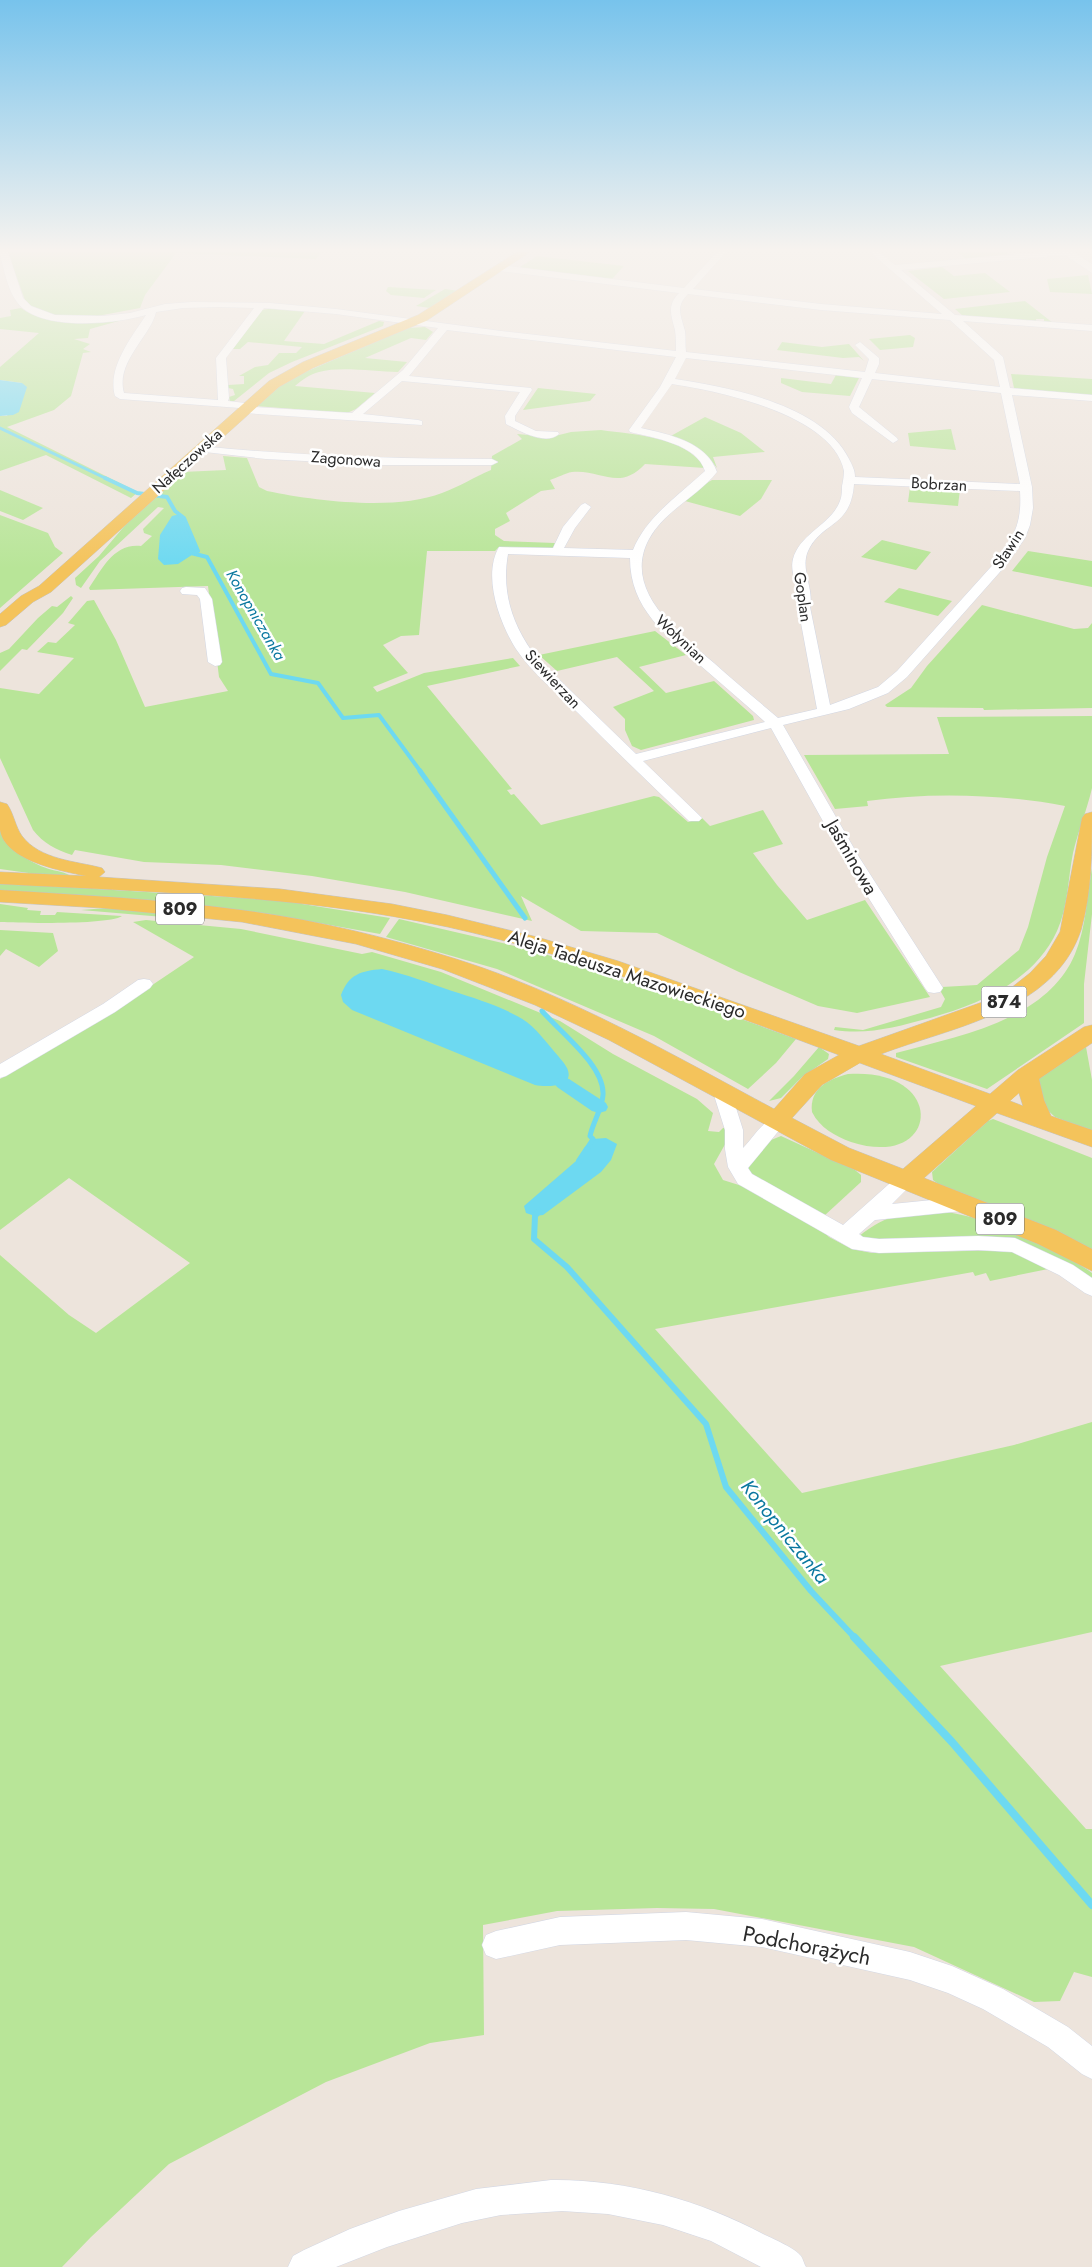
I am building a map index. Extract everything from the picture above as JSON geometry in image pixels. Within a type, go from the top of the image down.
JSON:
[{"type":"main road","name":"Nałęczowska","points":[[0,622],[20,604],[45,589],[274,384],[297,370],[327,358]]},
{"type":"main road","name":"Nałęczowska","points":[[0,635],[33,606],[45,589]]},
{"type":"main road","points":[[0,808],[16,841],[32,854],[62,864],[105,874],[133,885]]},
{"type":"main road","name":"874","points":[[860,1055],[906,1037],[962,1020],[996,1006],[1031,984],[1063,946],[1073,925],[1092,818]]},
{"type":"main road","name":"Aleja Tadeusza Mazowieckiego","points":[[0,878],[296,896],[379,908],[513,936],[565,950],[648,977],[860,1055]]},
{"type":"main road","name":"809","points":[[0,896],[102,902],[215,912],[287,923],[358,938],[443,962],[518,990],[617,1036],[840,1154],[1058,1242],[1092,1261]]},
{"type":"main road","points":[[905,1181],[991,1103],[1026,1075],[1089,1034]]},
{"type":"main road","name":"874","points":[[809,1036],[906,1037]]},
{"type":"main road","points":[[777,1122],[810,1082],[826,1071],[860,1055]]},
{"type":"main road","name":"809","points":[[860,1055],[1092,1140]]},
{"type":"main road","points":[[1026,1075],[1032,1100],[1042,1121]]},
{"type":"street","points":[[127,358],[123,364],[118,385],[119,394],[128,398],[221,404],[246,408],[418,423]]},
{"type":"street","points":[[221,358],[224,398],[221,404]]},
{"type":"street","points":[[354,416],[400,378],[417,358]]},
{"type":"street","points":[[635,554],[662,514],[711,472],[711,468],[700,455],[689,448],[664,437],[634,430],[670,381],[679,358]]},
{"type":"street","points":[[717,358],[1006,391],[1092,398]]},
{"type":"street","points":[[874,358],[874,364],[870,374],[854,402],[854,407],[856,411],[893,440]]},
{"type":"street","name":"Sławin","points":[[775,723],[864,699],[883,690],[902,674],[947,624],[1003,561],[1019,538],[1027,508],[1026,488],[1006,391],[999,360],[997,358]]},
{"type":"street","points":[[400,378],[528,390],[510,416],[510,422],[534,434],[554,434]]},
{"type":"street","points":[[670,381],[740,394],[765,402],[798,418],[821,432],[839,450],[851,480]]},
{"type":"street","name":"Zagonowa","points":[[200,449],[266,456],[383,462],[492,462]]},
{"type":"street","name":"Bobrzan","points":[[851,480],[1026,488]]},
{"type":"street","name":"Goplan","points":[[824,711],[803,604],[807,599],[799,563],[801,552],[810,538],[831,523],[840,512],[846,501],[851,480]]},
{"type":"street","points":[[557,551],[569,527],[585,507]]},
{"type":"street","name":"Siewierzan","points":[[635,554],[503,550],[498,574],[501,603],[526,654],[532,661],[694,818]]},
{"type":"street","name":"Wołynian","points":[[635,554],[635,573],[640,590],[648,608],[662,625],[775,723]]},
{"type":"street","points":[[186,591],[201,591],[206,599],[214,662]]},
{"type":"street","points":[[632,759],[775,723]]},
{"type":"street","name":"Jaśminowa","points":[[775,723],[851,857],[934,988]]},
{"type":"street","points":[[0,1072],[109,1008],[144,984]]},
{"type":"street","points":[[722,1092],[726,1110],[733,1124],[734,1149],[738,1166],[745,1179],[859,1244],[878,1246],[978,1243],[1015,1245],[1038,1254],[1092,1288]]},
{"type":"street","points":[[738,1166],[777,1122]]},
{"type":"street","points":[[845,1235],[905,1181]]},
{"type":"street","points":[[870,1213],[962,1204]]},
{"type":"street","name":"Podchorążych","points":[[496,1945],[569,1931],[686,1926],[762,1933],[910,1966],[952,1980],[993,1999],[1058,2037],[1092,2064]]},
{"type":"street","points":[[304,2267],[322,2257],[366,2239],[431,2216],[499,2200],[579,2196],[629,2202],[688,2217],[767,2251],[790,2267]]},
{"type":"green space","points":[[11,358],[82,358],[71,396],[54,410],[7,427],[138,492],[131,498],[46,455],[0,471],[0,416],[7,416],[22,383],[0,380],[0,367]]},
{"type":"green space","points":[[275,358],[303,358],[269,373],[234,401],[230,401],[229,397],[235,395],[233,389],[228,388],[228,385],[244,384],[244,376],[239,376],[255,367],[268,365]]},
{"type":"green space","points":[[338,358],[365,358],[407,362],[398,372],[348,369],[328,370],[312,374],[295,386],[375,393],[356,409],[347,413],[255,406],[280,386],[303,373]]},
{"type":"green space","points":[[1011,374],[1092,379],[1092,395],[1019,390],[1014,388]]},
{"type":"green space","points":[[836,375],[859,378],[850,396],[802,392],[781,383],[781,378],[831,384]]},
{"type":"green space","points":[[538,388],[596,394],[590,401],[523,410]]},
{"type":"green space","points":[[705,417],[741,433],[765,452],[713,457],[717,468],[707,456],[696,448],[669,437]]},
{"type":"green space","points":[[951,429],[956,450],[910,446],[908,433]]},
{"type":"green space","points":[[601,430],[644,436],[672,443],[696,457],[705,468],[645,464],[627,477],[618,478],[592,473],[572,472],[550,480],[555,489],[541,491],[506,513],[510,521],[495,529],[495,535],[504,541],[555,543],[553,549],[498,548],[495,551],[427,551],[419,635],[401,636],[383,645],[408,673],[373,687],[377,692],[424,673],[513,658],[520,666],[427,686],[512,789],[507,790],[511,795],[514,794],[541,825],[654,796],[659,797],[688,822],[702,818],[710,826],[763,810],[783,844],[753,853],[807,920],[865,900],[930,997],[857,1013],[818,1006],[739,972],[657,933],[581,931],[521,896],[532,921],[405,892],[312,876],[221,865],[144,862],[75,850],[72,855],[50,846],[33,830],[0,758],[0,688],[39,694],[74,658],[37,652],[48,642],[56,643],[75,625],[68,623],[87,601],[94,600],[116,640],[145,707],[228,691],[219,677],[208,586],[90,590],[89,588],[104,566],[116,553],[132,546],[141,546],[152,536],[144,533],[143,529],[164,508],[158,507],[100,561],[81,588],[76,585],[75,578],[99,556],[127,523],[182,472],[226,470],[223,456],[247,458],[259,487],[267,491],[355,503],[402,502],[442,493],[491,470],[492,456],[522,439],[517,434],[551,437],[571,432]]},
{"type":"green space","points":[[712,480],[772,480],[761,499],[740,516],[685,501]]},
{"type":"green space","points":[[910,487],[960,489],[958,506],[908,502]]},
{"type":"green space","points":[[0,490],[43,508],[23,520],[0,511]]},
{"type":"green space","points":[[0,515],[48,533],[55,547],[63,553],[0,608]]},
{"type":"green space","points":[[882,540],[931,552],[916,570],[861,557]]},
{"type":"green space","points":[[1028,551],[1092,561],[1092,587],[1012,571]]},
{"type":"green space","points":[[899,588],[952,601],[938,616],[884,602]]},
{"type":"green space","points":[[71,596],[73,598],[63,613],[27,650],[22,649],[0,671],[0,653],[9,649],[52,606],[57,607]]},
{"type":"green space","points":[[982,605],[1074,629],[1088,628],[1092,623],[1092,708],[984,710],[983,708],[887,707],[885,705],[911,688],[927,666]]},
{"type":"green space","points":[[655,631],[686,655],[639,667],[666,693],[714,681],[753,716],[754,720],[641,750],[632,746],[625,730],[625,719],[613,707],[654,691],[617,657],[557,671],[539,655]]},
{"type":"green space","points":[[1092,716],[1092,788],[1073,853],[1061,922],[1047,949],[1020,977],[1004,988],[968,1006],[930,1018],[871,1031],[834,1030],[835,1027],[863,1030],[941,1007],[945,999],[941,992],[942,987],[977,985],[1019,950],[1028,927],[1047,857],[1065,806],[1016,799],[941,795],[867,801],[868,806],[835,809],[804,755],[949,754],[937,717]]},
{"type":"green space","points":[[0,831],[9,844],[27,859],[71,876],[50,876],[0,869]]},
{"type":"green space","points":[[1092,868],[1092,914],[1084,984],[1084,1023],[987,1089],[896,1057],[896,1053],[946,1040],[998,1022],[1022,1010],[1044,995],[1062,977],[1079,944]]},
{"type":"green space","points":[[0,883],[277,900],[390,918],[380,934],[263,913],[0,891]]},
{"type":"green space","points":[[0,904],[41,911],[40,915],[55,915],[57,912],[122,916],[114,919],[83,922],[0,922]]},
{"type":"green space","points":[[107,908],[186,916],[187,919],[81,910]]},
{"type":"green space","points":[[399,919],[532,950],[686,999],[796,1039],[776,1063],[748,1089],[654,1036],[497,969],[386,937]]},
{"type":"green space","points":[[146,920],[241,929],[362,954],[372,952],[441,972],[560,1021],[613,1054],[697,1099],[713,1113],[708,1131],[719,1132],[727,1127],[728,1139],[714,1164],[723,1180],[742,1186],[813,1221],[829,1237],[852,1249],[872,1253],[1014,1250],[1048,1269],[990,1281],[986,1273],[975,1276],[973,1272],[655,1329],[802,1493],[1014,1445],[1092,1422],[1092,1632],[940,1666],[1086,1829],[1092,1829],[1092,1977],[1074,1972],[1060,2001],[1034,2002],[914,1947],[714,1909],[657,1908],[557,1911],[483,1925],[484,2035],[430,2043],[326,2082],[169,2164],[91,2237],[62,2267],[0,2267],[0,1255],[69,1315],[96,1333],[190,1263],[69,1178],[0,1230],[0,1079],[112,1012],[194,957],[133,922]]},
{"type":"green space","points":[[0,930],[53,933],[58,951],[39,967],[6,949],[0,956]]},
{"type":"green space","points":[[819,1047],[829,1054],[828,1059],[802,1077],[781,1098],[769,1101],[794,1076]]},
{"type":"green space","points":[[1086,1047],[1092,1080],[1092,1131],[1055,1117],[1042,1105],[1038,1079]]},
{"type":"green space","points":[[848,1074],[881,1076],[904,1086],[917,1100],[921,1116],[916,1131],[902,1143],[881,1147],[851,1142],[834,1134],[819,1123],[812,1112],[812,1104],[817,1091],[827,1082]]},
{"type":"green space","points":[[993,1119],[1092,1158],[1092,1250],[941,1186],[933,1180],[932,1172],[988,1121]]},
{"type":"green space","points":[[781,1136],[855,1170],[861,1175],[861,1182],[824,1216],[756,1178],[746,1168],[771,1140]]},
{"type":"green space","points":[[940,1211],[979,1219],[1036,1241],[1088,1270],[1092,1273],[1092,1281],[1015,1238],[865,1239],[858,1237],[879,1223],[897,1216]]},
{"type":"water","points":[[0,380],[22,383],[27,387],[19,412],[13,415],[0,416]]},
{"type":"water","points":[[180,514],[184,518],[198,551],[178,564],[164,565],[158,559],[160,535],[172,516]]},
{"type":"water","points":[[382,969],[409,976],[502,1008],[522,1019],[536,1031],[564,1063],[569,1075],[567,1079],[564,1083],[558,1085],[535,1085],[352,1010],[343,1002],[341,995],[352,978],[368,971]]},
{"type":"water","points":[[606,1138],[617,1144],[611,1160],[601,1172],[543,1215],[535,1216],[526,1213],[524,1206],[583,1155],[593,1139]]},
{"type":"waterway","name":"Konopniczanka","points":[[0,428],[107,479]]},
{"type":"waterway","name":"Konopniczanka","points":[[105,478],[137,493],[167,497],[175,511],[184,518],[198,551],[191,553],[207,557],[271,674],[318,683],[343,718],[379,715],[421,772]]},
{"type":"waterway","name":"Konopniczanka","points":[[420,771],[525,918]]},
{"type":"waterway","name":"Konopniczanka","points":[[542,1011],[580,1050],[597,1073],[602,1084],[602,1100],[590,1136],[593,1139],[586,1150]]},
{"type":"waterway","points":[[563,1083],[599,1107]]},
{"type":"waterway","name":"Konopniczanka","points":[[579,1161],[587,1149]]},
{"type":"waterway","name":"Konopniczanka","points":[[539,1211],[535,1216],[534,1239],[567,1267],[706,1424],[726,1487],[811,1591],[855,1638]]},
{"type":"waterway","name":"Konopniczanka","points":[[854,1637],[952,1742],[1092,1905]]}]
